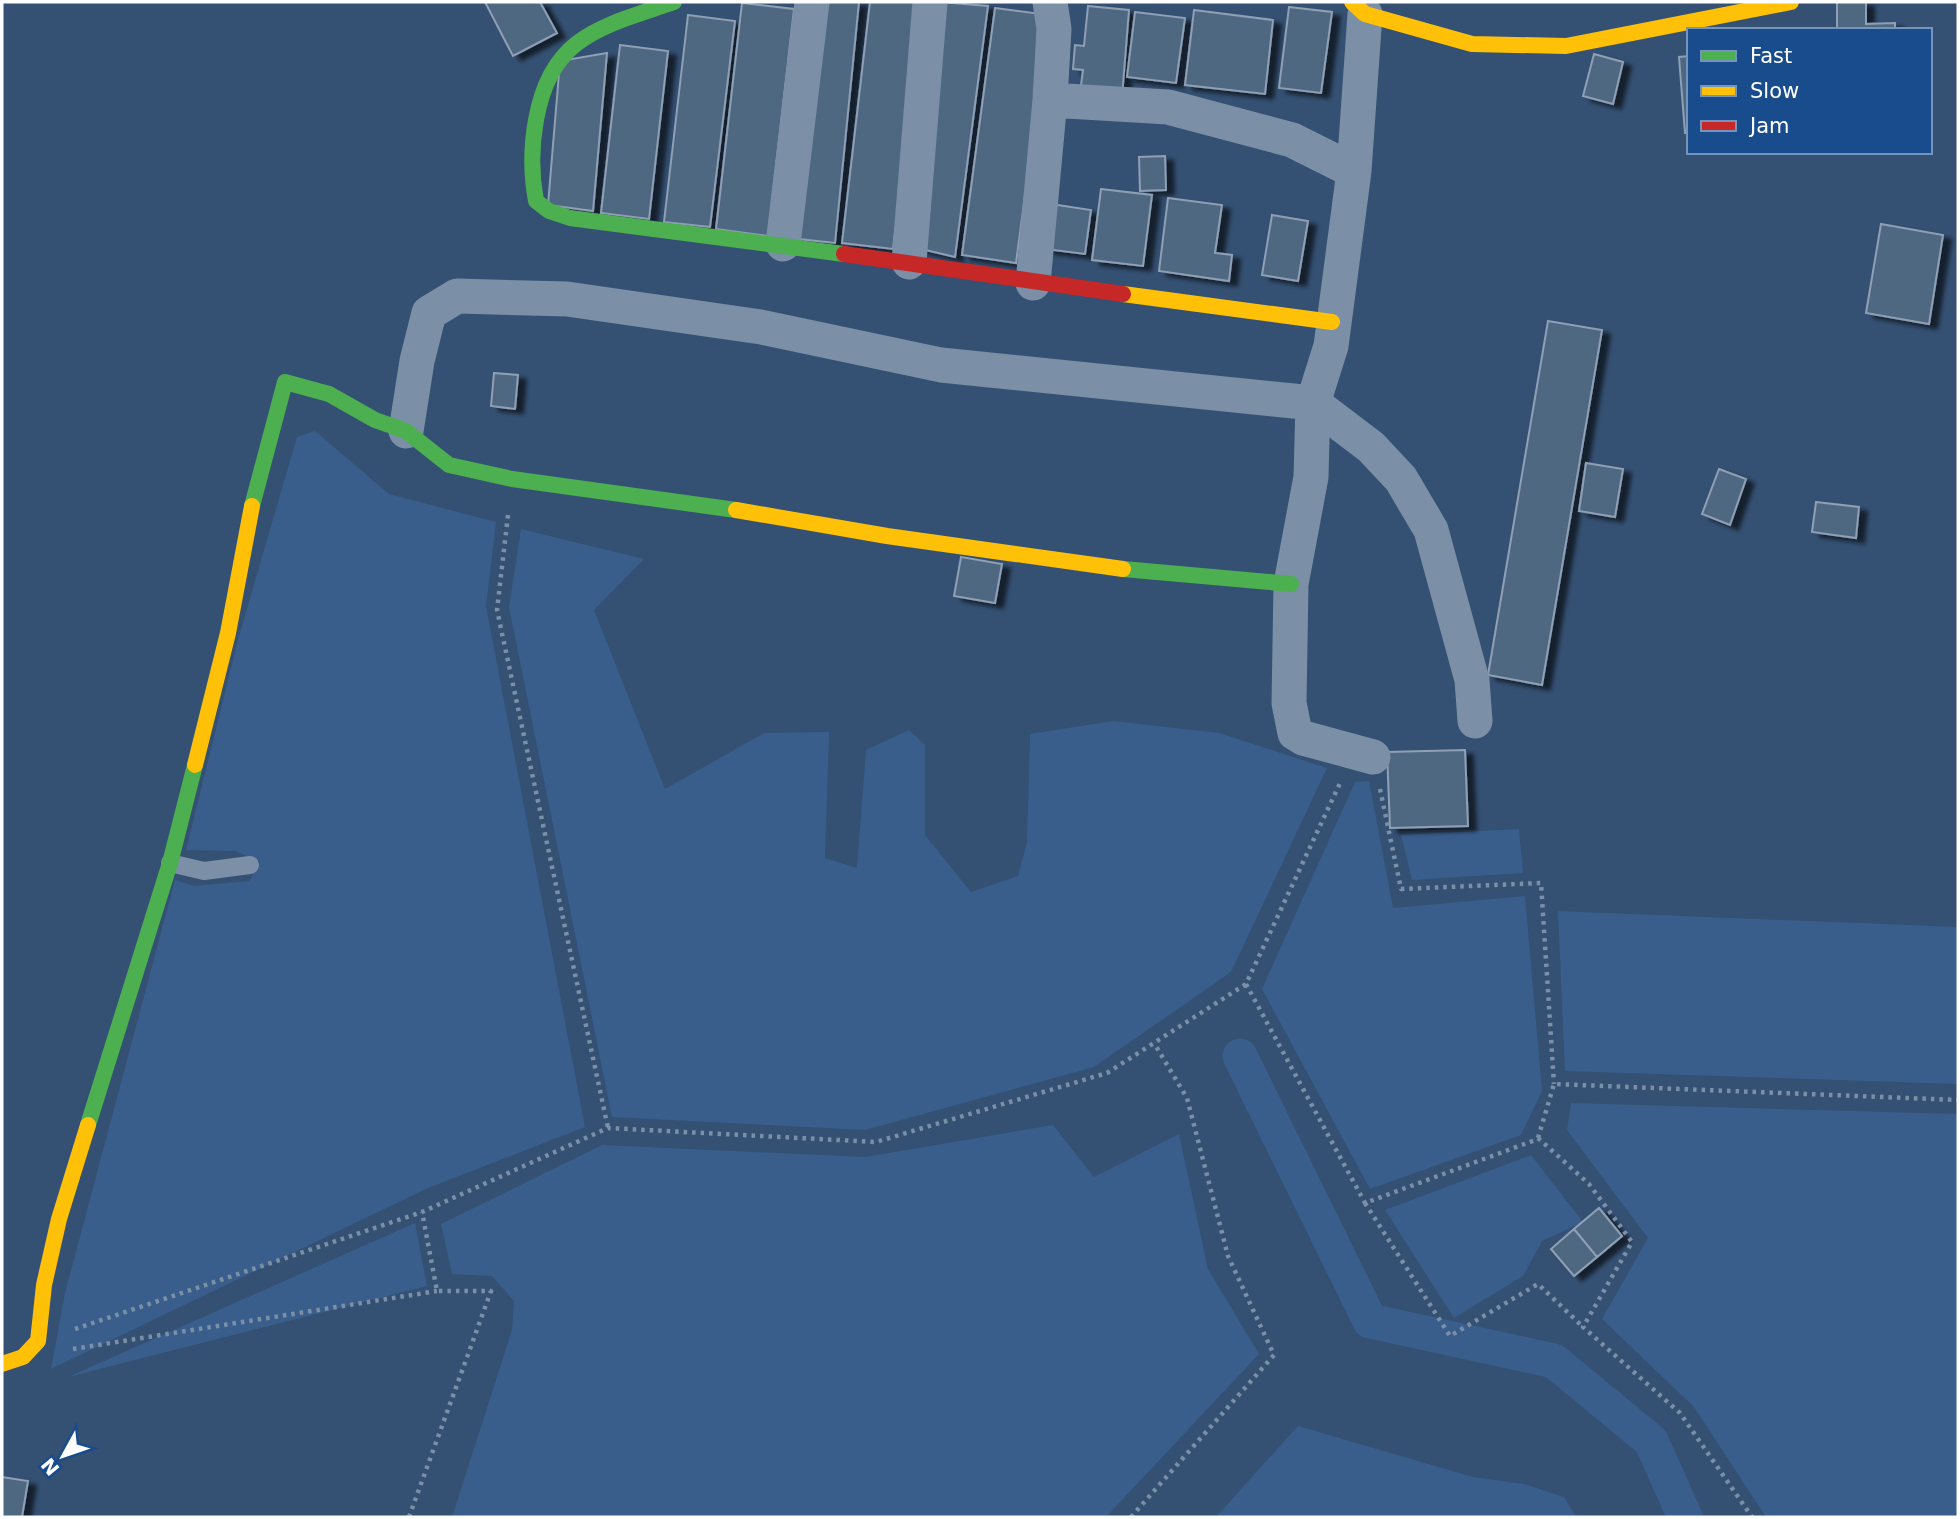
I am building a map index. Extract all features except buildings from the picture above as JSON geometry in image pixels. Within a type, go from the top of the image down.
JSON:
[{"type":"street","points":[[674,2],[586,35],[558,57],[537,99],[530,176],[536,201],[550,211],[569,218],[783,244],[1033,283],[1332,322]]},
{"type":"street","points":[[783,244],[812,2]]},
{"type":"street","points":[[909,262],[930,2]]},
{"type":"street","points":[[1033,283],[1050,100],[1054,29],[1050,2]]},
{"type":"street","points":[[1362,754],[1303,738],[1295,733],[1289,703],[1291,584],[1311,477],[1313,403],[1331,346],[1332,322],[1354,170],[1359,8],[1472,44],[1566,46],[1791,2]]},
{"type":"street","points":[[1050,100],[1168,107],[1292,140],[1354,170]]},
{"type":"street","points":[[407,431],[417,361],[429,313],[457,296],[480,295],[567,299],[761,327],[941,365],[1313,403],[1371,447],[1401,479],[1431,530],[1472,680],[1475,721]]},
{"type":"street","points":[[2,1364],[23,1357],[38,1342],[44,1285],[59,1219],[170,863],[229,633],[259,471],[285,382],[328,394],[375,421],[407,431],[449,465],[512,479],[693,502],[887,536],[1116,568],[1291,584]]},
{"type":"lane","points":[[170,863],[204,871],[250,865]]},
{"type":"path","points":[[512,479],[497,610],[608,1129]]},
{"type":"path","points":[[38,1342],[422,1212],[608,1129],[876,1142],[1107,1073],[1246,984],[1338,790],[1362,754]]},
{"type":"path","points":[[1362,754],[1401,889],[1541,883],[1554,1084],[1538,1138]]},
{"type":"path","points":[[1246,984],[1365,1203],[1450,1336],[1538,1284],[1680,1413],[1752,1517]]},
{"type":"path","points":[[1131,1517],[1274,1355],[1228,1256],[1187,1098],[1154,1043]]},
{"type":"path","points":[[1554,1084],[1958,1100]]},
{"type":"path","points":[[1365,1203],[1538,1138]]},
{"type":"path","points":[[1538,1138],[1589,1184],[1632,1242],[1583,1326]]},
{"type":"path","points":[[422,1212],[437,1291]]},
{"type":"path","points":[[23,1357],[437,1291],[491,1291],[409,1517]]},
{"type":"water","points":[[315,431],[389,494],[496,522],[486,606],[585,1127],[428,1188],[51,1369],[65,1293],[175,880],[194,886],[249,881],[260,862],[235,851],[186,850],[239,636],[297,437]]},
{"type":"water","points":[[521,529],[644,559],[594,610],[665,789],[764,733],[829,732],[825,858],[857,868],[866,750],[909,730],[925,745],[925,835],[971,892],[1018,876],[1027,842],[1030,734],[1113,721],[1219,733],[1327,768],[1231,972],[1094,1067],[865,1130],[612,1117],[509,607]]},
{"type":"water","points":[[1369,781],[1393,908],[1525,896],[1542,1091],[1521,1135],[1370,1189],[1262,989],[1355,782]]},
{"type":"water","points":[[1519,829],[1523,873],[1412,880],[1401,835]]},
{"type":"water","points":[[1558,911],[1958,927],[1958,1084],[1565,1071]]},
{"type":"water","points":[[1571,1103],[1958,1114],[1958,1517],[1766,1517],[1694,1407],[1602,1319],[1648,1238],[1567,1130]]},
{"type":"water","points":[[1053,1125],[1094,1177],[1179,1134],[1208,1269],[1259,1354],[1106,1517],[452,1517],[512,1330],[514,1301],[492,1276],[452,1274],[441,1224],[602,1145],[865,1157]]},
{"type":"water","points":[[1531,1155],[1583,1222],[1542,1241],[1523,1276],[1454,1318],[1385,1210]]},
{"type":"water","points":[[415,1223],[427,1286],[68,1377]]},
{"type":"water","points":[[1298,1426],[1473,1477],[1524,1484],[1564,1497],[1576,1517],[1216,1517]]},
{"type":"waterway","points":[[1240,1056],[1370,1321],[1554,1361],[1651,1441],[1685,1517]]},
{"type":"traffic: fast","points":[[674,2],[624,19],[584,38],[567,52],[554,69],[543,92],[534,130],[532,171],[536,201],[549,211],[570,218],[844,254]]},
{"type":"traffic: fast","points":[[252,506],[285,382],[329,394],[375,420],[406,431],[449,465],[512,479],[736,510]]},
{"type":"traffic: fast","points":[[1123,569],[1291,584]]},
{"type":"traffic: fast","points":[[88,1125],[170,863],[195,765]]},
{"type":"traffic: slow","points":[[1352,2],[1365,14],[1472,44],[1566,46],[1791,2]]},
{"type":"traffic: slow","points":[[1123,294],[1332,322]]},
{"type":"traffic: slow","points":[[195,765],[228,633],[252,506]]},
{"type":"traffic: slow","points":[[736,510],[887,536],[1123,569]]},
{"type":"traffic: slow","points":[[2,1364],[23,1357],[38,1341],[44,1285],[59,1219],[88,1125]]},
{"type":"traffic: jam","points":[[844,254],[1123,294]]}]
